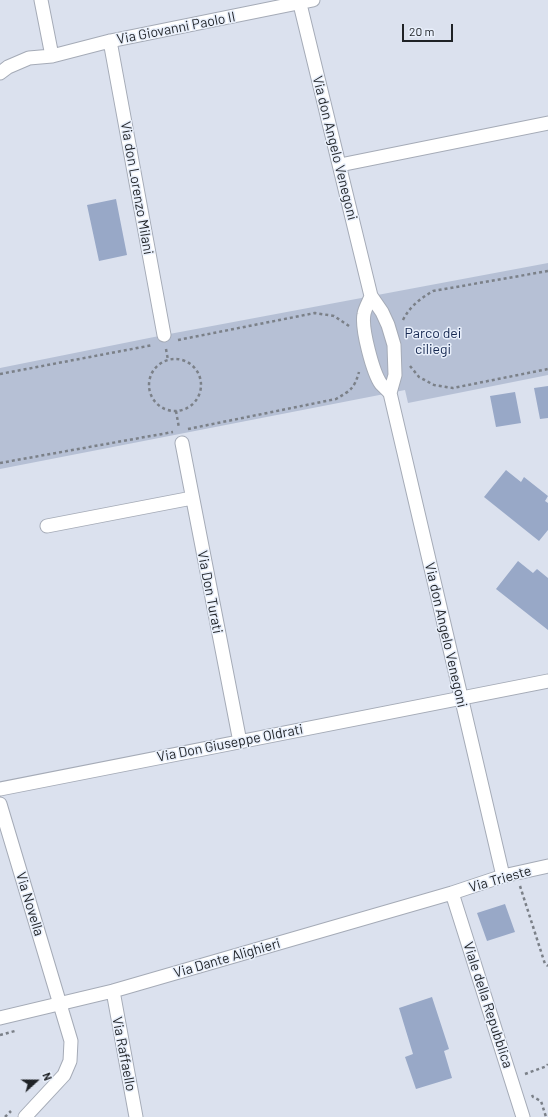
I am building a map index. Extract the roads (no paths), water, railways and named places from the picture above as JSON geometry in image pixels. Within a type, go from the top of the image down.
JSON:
[{"type":"street","points":[[41,0],[52,56]]},
{"type":"street","name":"Via Giovanni Paolo II","points":[[0,73],[8,67],[29,58],[52,56],[110,41],[313,0]]},
{"type":"street","name":"Via don Angelo Venegoni","points":[[300,2],[371,296],[382,312],[394,345],[395,375],[390,393],[502,876]]},
{"type":"street","name":"Via don Lorenzo Milani","points":[[110,41],[164,340]]},
{"type":"street","points":[[340,165],[548,123]]},
{"type":"street","name":"Via don Angelo Venegoni","points":[[371,296],[364,314],[368,348],[380,383],[390,393]]},
{"type":"street","name":"Via Don Turati","points":[[181,437],[240,742]]},
{"type":"street","points":[[46,526],[192,498]]},
{"type":"street","name":"Via Don Giuseppe Oldrati","points":[[0,789],[548,681]]},
{"type":"street","name":"Via Novella","points":[[0,804],[71,1041],[70,1061],[64,1075],[25,1117]]},
{"type":"street","name":"Via Trieste","points":[[452,893],[502,876],[548,866]]},
{"type":"street","name":"Via Dante Alighieri","points":[[0,1018],[112,991],[452,893]]},
{"type":"street","name":"Viale della Repubblica","points":[[452,893],[523,1117]]},
{"type":"street","name":"Via Raffaello","points":[[112,991],[136,1117]]},
{"type":"park label","name":"Parco dei ciliegi","points":[[433,342]]}]
